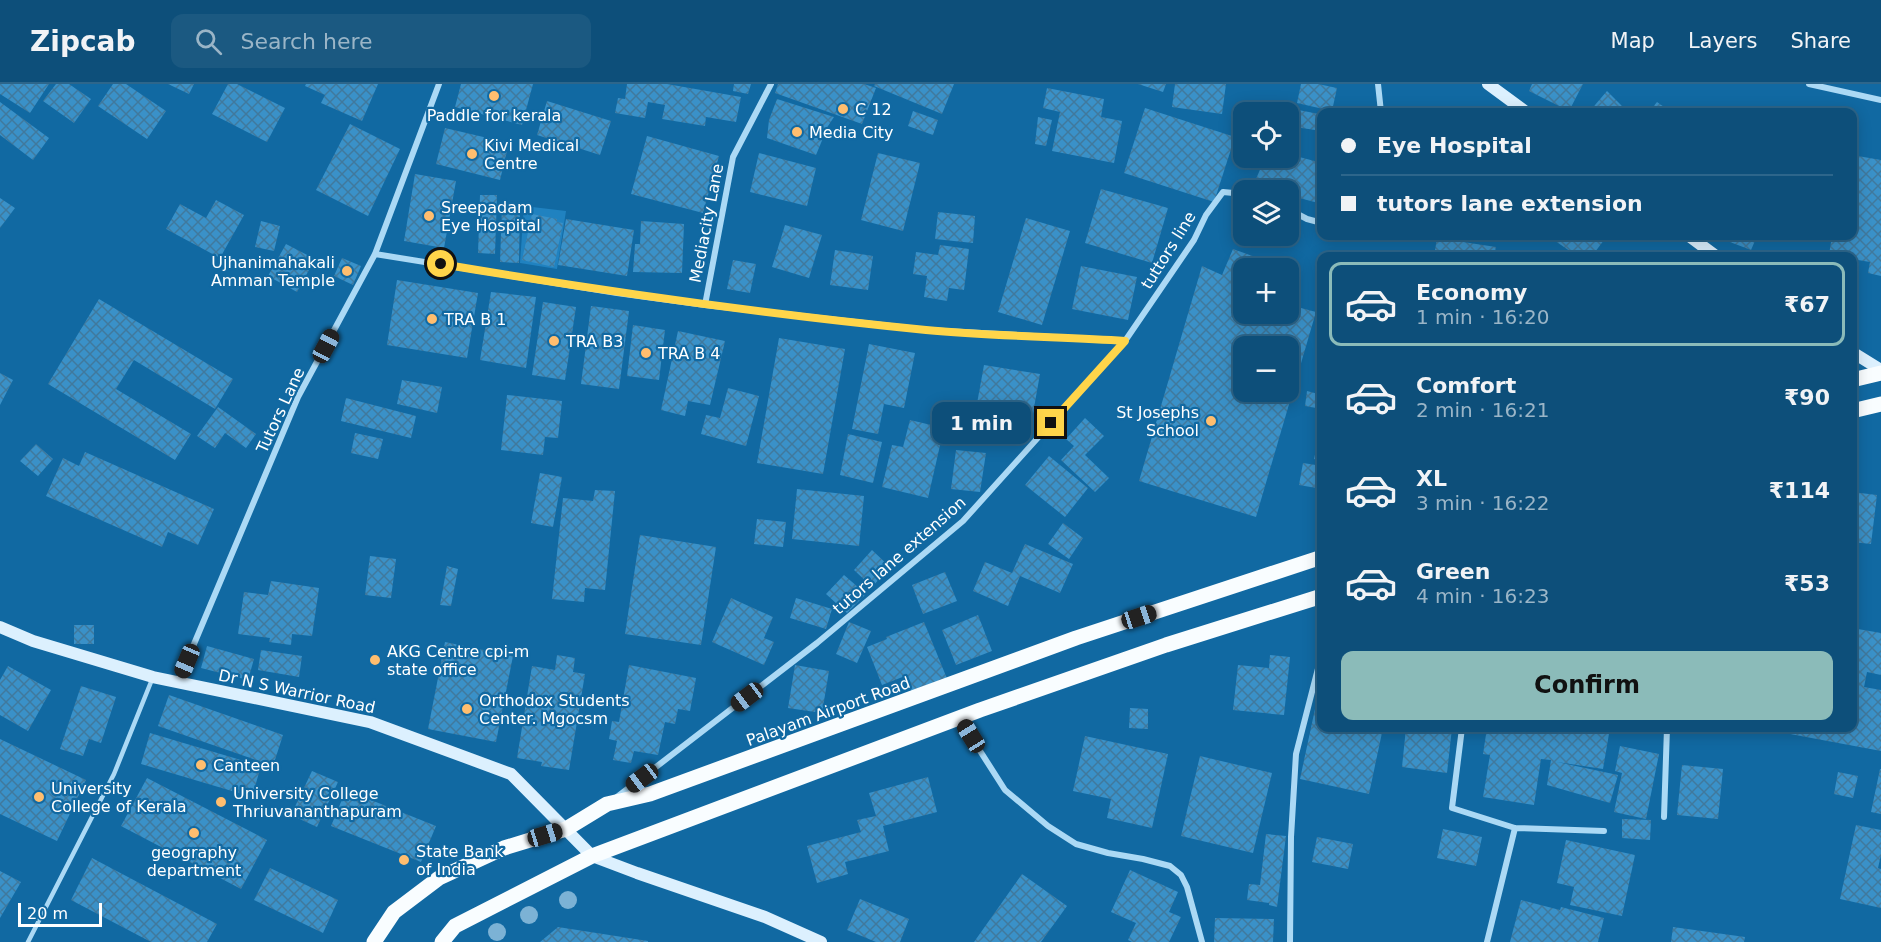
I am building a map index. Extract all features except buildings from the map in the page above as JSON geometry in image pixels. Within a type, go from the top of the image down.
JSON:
[{"type":"main road","points":[[1857,378],[1881,371]]},
{"type":"main road","points":[[1857,410],[1881,404]]},
{"type":"main road","name":"Palayam Airport Road","points":[[374,942],[394,912],[440,878],[504,848],[566,829],[607,804],[650,794],[1076,638],[1317,559]]},
{"type":"main road","points":[[442,942],[455,926],[592,856],[959,718],[1166,645],[1317,598]]},
{"type":"street","name":"Tutors Lane","points":[[178,682],[298,397],[375,254],[439,84]]},
{"type":"street","name":"Mediacity Lane","points":[[705,305],[733,157],[771,84]]},
{"type":"street","points":[[1378,84],[1381,108]]},
{"type":"street","points":[[1488,84],[1521,108]]},
{"type":"street","points":[[1809,84],[1881,100]]},
{"type":"street","name":"tuttors line","points":[[1125,341],[1194,240],[1206,215],[1223,192],[1233,193]]},
{"type":"street","points":[[1299,215],[1317,222]]},
{"type":"street","points":[[1694,240],[1711,252]]},
{"type":"street","points":[[375,254],[705,305],[927,330],[1125,341]]},
{"type":"street","name":"tutors lane extension","points":[[607,804],[817,643],[963,521],[1125,341]]},
{"type":"street","points":[[1857,355],[1881,371]]},
{"type":"street","name":"Dr N S Warrior Road","points":[[0,627],[33,641],[153,677],[370,722],[511,774],[592,856]]},
{"type":"street","points":[[1290,942],[1291,837],[1296,754],[1317,672]]},
{"type":"street","points":[[959,718],[1005,790],[1048,826],[1076,844],[1170,866],[1181,874],[1187,887],[1202,942]]},
{"type":"street","points":[[1462,732],[1452,808],[1515,828],[1604,831]]},
{"type":"street","points":[[1664,817],[1667,732]]},
{"type":"street","points":[[1487,942],[1515,828]]},
{"type":"street","points":[[592,856],[765,917],[821,942]]},
{"type":"lane","points":[[28,942],[114,774],[153,677]]},
{"type":"shaded area","points":[[524,206],[566,211],[557,269],[520,263]]},
{"type":"place","name":"Paddle for kerala","points":[[494,96]]},
{"type":"place","name":"C 12","points":[[843,109]]},
{"type":"place","name":"Media City","points":[[797,132]]},
{"type":"place","name":"Kivi Medical Centre","points":[[472,154]]},
{"type":"place","name":"Sreepadam Eye Hospital","points":[[429,216]]},
{"type":"place","name":"Ujhanimahakali Amman Temple","points":[[347,271]]},
{"type":"place","name":"TRA B 1","points":[[432,319]]},
{"type":"place","name":"TRA B3","points":[[554,341]]},
{"type":"place","name":"TRA B 4","points":[[646,353]]},
{"type":"place","name":"St Josephs School","points":[[1211,421]]},
{"type":"place","name":"AKG Centre cpi-m state office","points":[[375,660]]},
{"type":"place","name":"Orthodox Students Center. Mgocsm","points":[[467,709]]},
{"type":"place","name":"Canteen","points":[[201,765]]},
{"type":"place","name":"University College of Kerala","points":[[39,797]]},
{"type":"place","name":"University College Thriuvananthapuram","points":[[221,802]]},
{"type":"place","name":"geography department","points":[[194,833]]},
{"type":"place","name":"State Bank of India","points":[[404,860]]},
{"type":"route","points":[[441,264],[705,305],[927,330],[1125,341],[1051,423]]}]
